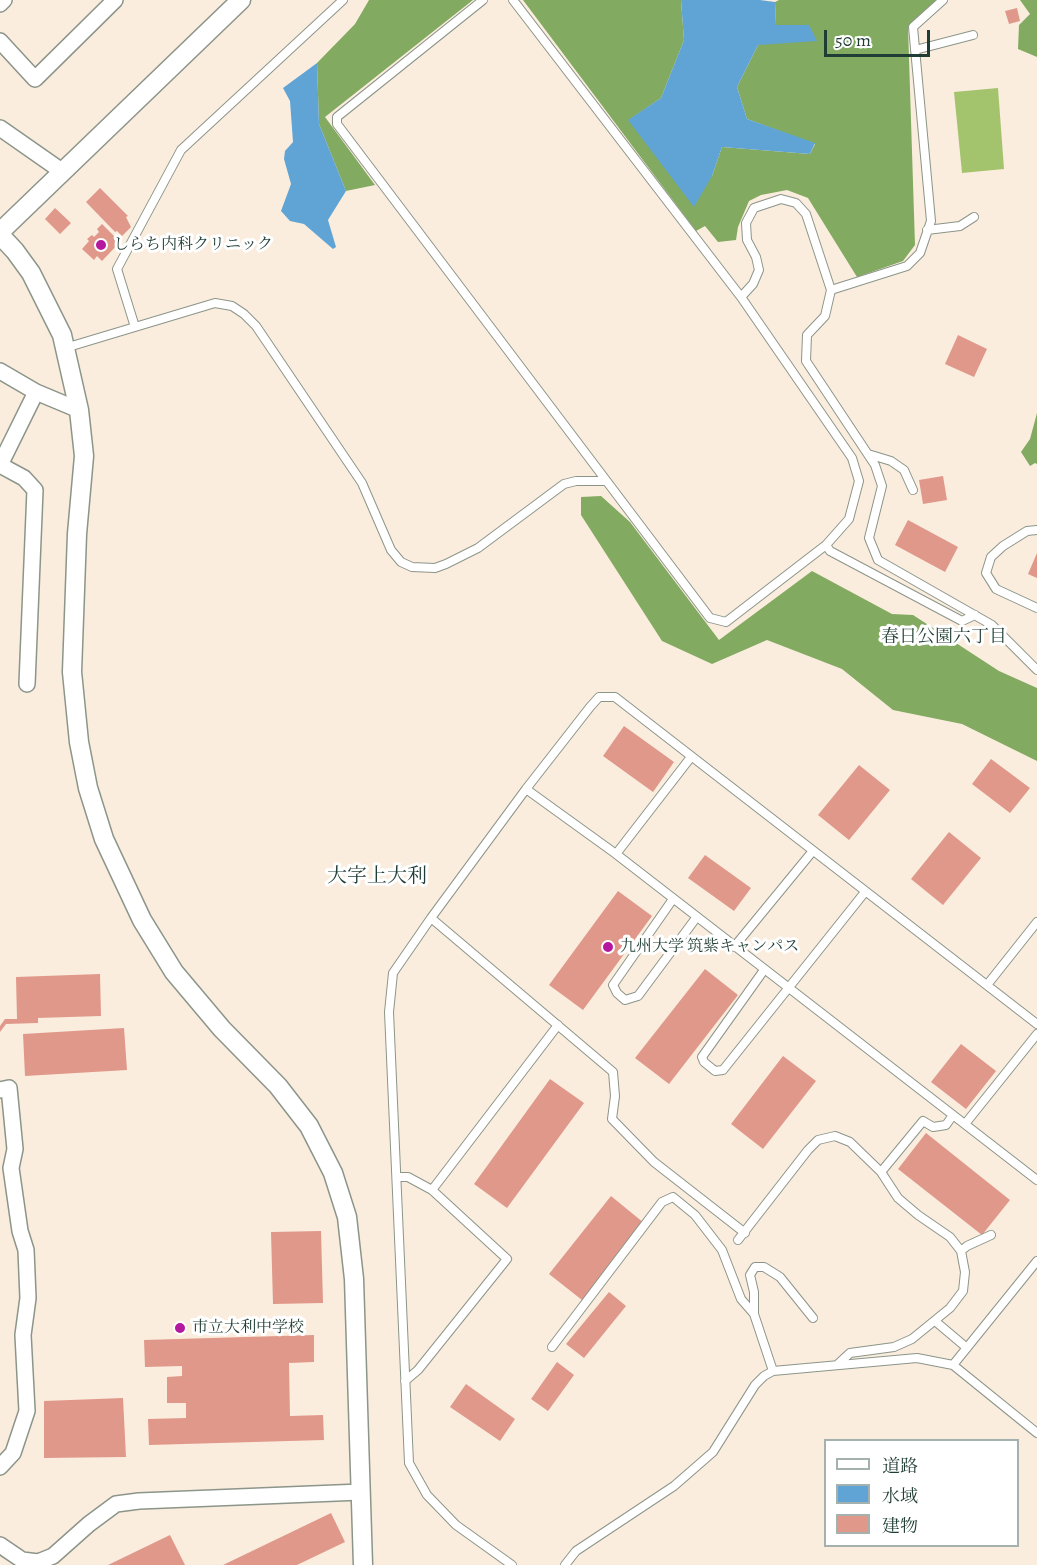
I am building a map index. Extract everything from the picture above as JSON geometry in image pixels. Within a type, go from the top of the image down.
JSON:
[{"type":"street","points":[[0,4],[4,0]]},
{"type":"street","points":[[0,41],[35,79],[115,0]]},
{"type":"street","points":[[241,0],[0,233],[31,273],[62,335],[79,410],[84,456],[77,534],[72,672],[79,742],[88,788],[104,840],[121,880],[142,920],[174,972],[222,1029],[278,1086],[309,1126],[333,1173],[346,1217],[354,1279],[363,1565]]},
{"type":"street","points":[[0,128],[63,172]]},
{"type":"street","points":[[0,371],[36,392],[79,410]]},
{"type":"street","points":[[27,684],[35,490],[24,478],[0,465],[36,392]]},
{"type":"street","points":[[0,1090],[9,1088],[15,1149],[11,1168],[20,1231],[26,1250],[28,1298],[23,1335],[27,1411],[13,1453],[0,1467]]},
{"type":"street","points":[[0,1545],[22,1560],[38,1562],[53,1556],[116,1504],[139,1501],[361,1492]]},
{"type":"lane","points":[[135,327],[117,269],[181,150],[343,0]]},
{"type":"lane","points":[[483,0],[337,117],[337,124],[710,618],[726,622],[826,545],[849,519],[859,481],[852,458],[741,297],[513,0]]},
{"type":"lane","points":[[831,290],[907,266],[920,253],[931,220],[913,27],[943,0]]},
{"type":"lane","points":[[915,50],[973,34]]},
{"type":"lane","points":[[741,297],[753,284],[759,270],[756,257],[747,240],[746,223],[754,208],[781,199],[796,203],[806,214],[831,290],[825,316],[807,335],[806,361],[875,465],[882,486],[869,538],[878,560],[992,625],[1037,670]]},
{"type":"lane","points":[[927,230],[960,226],[974,217]]},
{"type":"lane","points":[[65,348],[215,303],[232,306],[256,326],[362,483],[391,550],[401,562],[412,567],[435,568],[478,548],[564,484],[576,481],[606,481]]},
{"type":"lane","points":[[868,454],[891,461],[904,470],[913,490]]},
{"type":"lane","points":[[1037,530],[1027,531],[1003,546],[991,557],[986,573],[996,589],[1037,608]]},
{"type":"lane","points":[[826,545],[830,551],[962,621],[975,615]]},
{"type":"lane","points":[[512,1565],[456,1526],[427,1494],[409,1463],[389,1012],[393,973],[526,789],[599,698],[615,698],[1037,1024]]},
{"type":"lane","points":[[616,854],[690,756]]},
{"type":"lane","points":[[526,789],[616,854],[1037,1180]]},
{"type":"lane","points":[[734,947],[812,852]]},
{"type":"lane","points":[[764,970],[702,1057],[704,1062],[715,1071],[723,1070],[865,892]]},
{"type":"lane","points":[[673,899],[613,985],[616,993],[625,1000],[638,996],[696,918]]},
{"type":"lane","points":[[431,918],[613,1072],[615,1096],[612,1119],[654,1162],[745,1233]]},
{"type":"lane","points":[[987,985],[1037,922]]},
{"type":"lane","points":[[432,1190],[558,1025]]},
{"type":"lane","points":[[965,1124],[1037,1034]]},
{"type":"lane","points":[[881,1172],[923,1121],[933,1127],[946,1125],[953,1115]]},
{"type":"lane","points":[[738,1240],[808,1150],[818,1140],[835,1136],[850,1142],[881,1172],[898,1198],[950,1237],[961,1251],[965,1272],[963,1291],[950,1308],[912,1339],[894,1347],[850,1353],[837,1365]]},
{"type":"lane","points":[[397,1177],[408,1177],[432,1190],[507,1259],[418,1370],[405,1381]]},
{"type":"lane","points":[[552,1347],[662,1202],[673,1197],[696,1215],[722,1250],[741,1299],[754,1314]]},
{"type":"lane","points":[[961,1251],[991,1235]]},
{"type":"lane","points":[[953,1365],[1037,1261]]},
{"type":"lane","points":[[773,1371],[754,1314],[754,1292],[750,1275],[755,1267],[764,1267],[780,1277],[813,1318]]},
{"type":"lane","points":[[935,1321],[967,1348]]},
{"type":"lane","points":[[565,1565],[576,1551],[674,1486],[713,1452],[755,1385],[773,1371],[917,1358],[953,1365],[1037,1433]]},
{"type":"green space","points":[[369,0],[473,0],[325,117],[375,185],[346,191],[319,124],[317,63],[355,24]]},
{"type":"green space","points":[[523,0],[681,0],[684,40],[661,98],[629,120],[712,176],[722,147],[810,154],[815,144],[747,119],[737,87],[758,45],[809,25],[776,25],[775,2],[779,0],[936,0],[908,27],[915,245],[903,261],[857,277],[808,198],[787,190],[761,195],[749,201],[738,227],[736,240],[718,242],[705,226],[696,231]]},
{"type":"green space","points":[[1020,0],[1037,0],[1037,57],[1018,49],[1019,25],[1030,14]]},
{"type":"green space","points":[[998,88],[1004,169],[962,173],[954,92]]},
{"type":"green space","points":[[1037,413],[1037,464],[1030,466],[1021,452],[1030,439]]},
{"type":"green space","points":[[601,496],[630,522],[719,640],[812,571],[892,614],[913,615],[999,671],[1037,688],[1037,761],[962,724],[893,710],[842,669],[767,640],[712,664],[662,641],[581,515],[581,497]]},
{"type":"water","points":[[681,0],[775,2],[776,25],[809,25],[817,41],[758,45],[737,87],[747,119],[815,143],[810,154],[722,147],[712,176],[694,207],[628,120],[661,98],[684,40]]},
{"type":"water","points":[[317,63],[319,124],[346,191],[328,220],[336,247],[333,249],[304,224],[290,221],[281,211],[291,184],[284,159],[285,151],[293,142],[290,101],[283,88]]},
{"type":"building","points":[[1017,8],[1020,21],[1009,24],[1005,11]]},
{"type":"building","points":[[100,188],[128,216],[126,217],[131,227],[122,236],[117,231],[115,232],[86,202]]},
{"type":"building","points":[[55,208],[71,223],[60,234],[45,219]]},
{"type":"building","name":"しらち内科クリニック","points":[[102,224],[120,242],[102,261],[97,256],[94,260],[82,249],[89,241],[87,239],[99,232],[97,229]]},
{"type":"building","points":[[958,335],[987,349],[974,377],[945,364]]},
{"type":"building","points":[[943,476],[947,500],[923,504],[919,480]]},
{"type":"building","points":[[908,520],[958,547],[945,572],[895,545]]},
{"type":"building","points":[[1037,553],[1037,578],[1028,574]]},
{"type":"building","points":[[624,726],[674,762],[653,792],[603,756]]},
{"type":"building","points":[[991,759],[1030,788],[1010,813],[972,784]]},
{"type":"building","points":[[859,765],[890,790],[849,840],[818,815]]},
{"type":"building","points":[[949,832],[981,858],[943,905],[911,879]]},
{"type":"building","points":[[705,855],[751,888],[734,911],[688,878]]},
{"type":"building","points":[[618,891],[652,916],[583,1010],[549,985]]},
{"type":"building","points":[[705,969],[738,995],[669,1084],[635,1058]]},
{"type":"building","points":[[100,974],[101,1016],[38,1018],[38,1023],[6,1024],[0,1032],[0,1026],[5,1019],[17,1019],[16,977]]},
{"type":"building","points":[[124,1028],[127,1070],[25,1076],[23,1034]]},
{"type":"building","points":[[961,1044],[996,1071],[966,1109],[931,1082]]},
{"type":"building","points":[[783,1056],[816,1081],[763,1149],[731,1124]]},
{"type":"building","points":[[550,1079],[584,1103],[507,1208],[474,1184]]},
{"type":"building","points":[[926,1133],[1010,1200],[982,1235],[898,1169]]},
{"type":"building","points":[[611,1196],[644,1223],[582,1300],[549,1274]]},
{"type":"building","points":[[321,1231],[323,1303],[273,1304],[271,1232]]},
{"type":"building","points":[[609,1292],[626,1306],[584,1358],[566,1344]]},
{"type":"building","points":[[314,1335],[314,1362],[289,1363],[290,1416],[323,1415],[324,1440],[149,1445],[148,1419],[186,1418],[186,1403],[167,1403],[167,1377],[182,1376],[182,1366],[145,1367],[144,1340]]},
{"type":"building","points":[[557,1362],[574,1375],[548,1411],[531,1399]]},
{"type":"building","points":[[466,1384],[515,1419],[500,1441],[450,1407]]},
{"type":"building","points":[[123,1398],[126,1457],[44,1458],[44,1401]]},
{"type":"building","points":[[331,1513],[345,1542],[297,1565],[223,1565]]},
{"type":"building","points":[[170,1535],[185,1565],[108,1565]]},
{"type":"place","name":"しらち内科クリニック","points":[[101,245]]},
{"type":"place","name":"九州大学 筑紫キャンパス","points":[[608,947]]},
{"type":"place","name":"市立大利中学校","points":[[180,1328]]},
{"type":"district","name":"春日公園六丁目","points":[[944,638]]},
{"type":"district","name":"大字上大利","points":[[377,877]]}]
